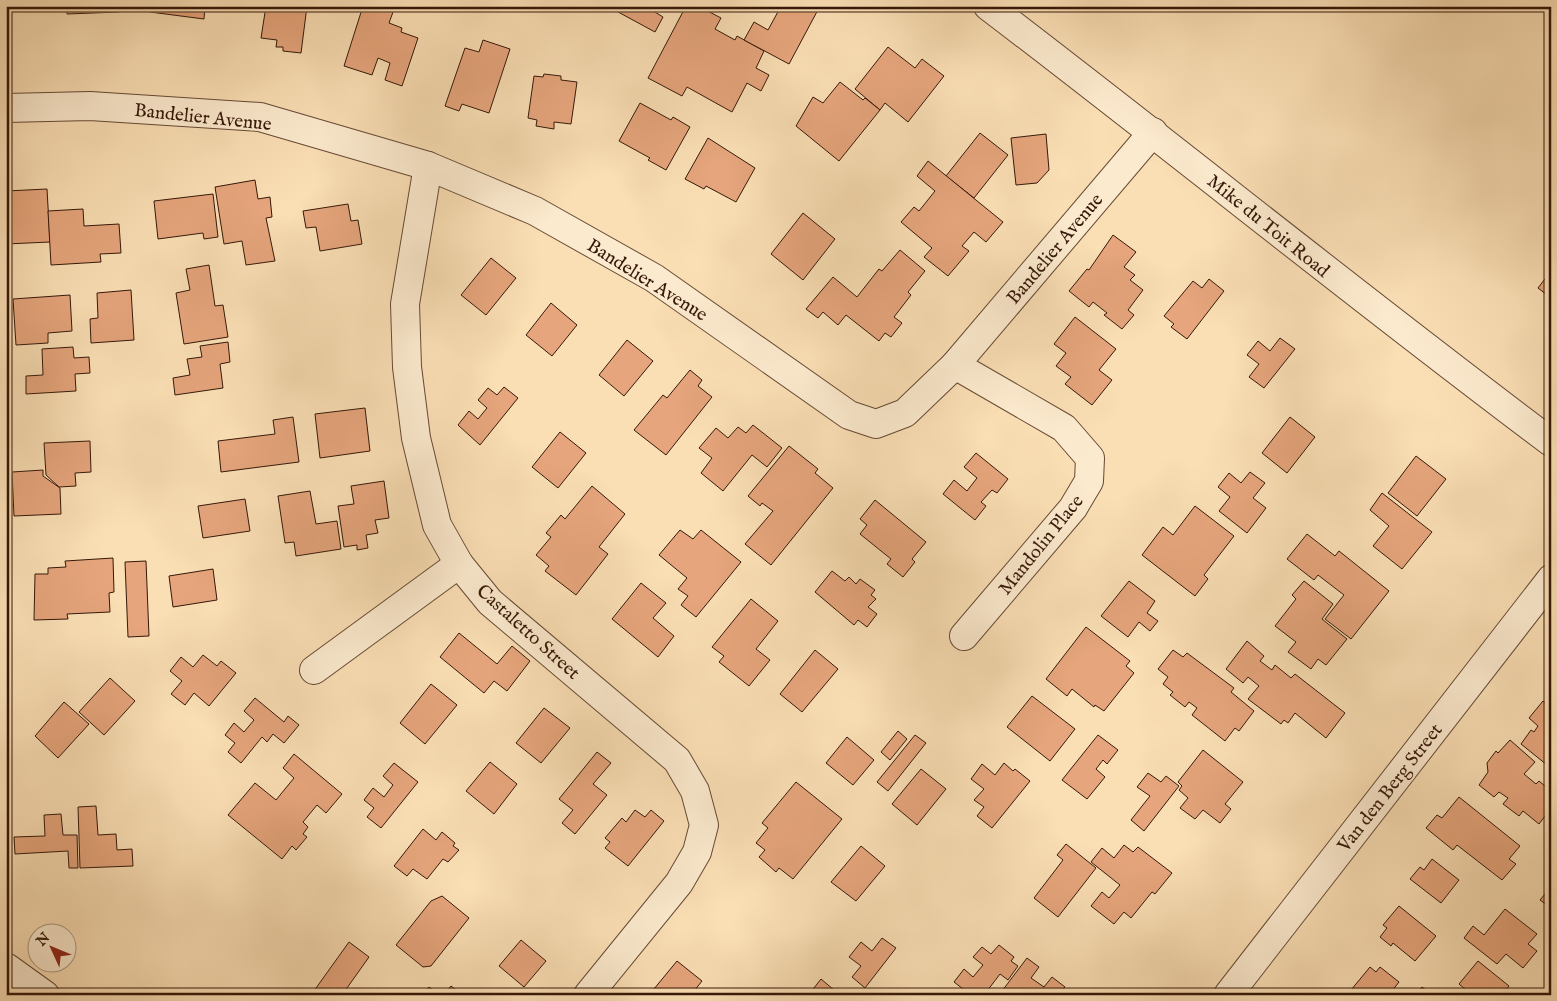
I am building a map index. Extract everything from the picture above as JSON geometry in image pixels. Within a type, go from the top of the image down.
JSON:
[{"type":"street","name":"Mike du Toit Road","points":[[988,6],[1153,132],[1398,328],[1551,442]]},
{"type":"street","name":"Bandelier Avenue","points":[[6,108],[90,106],[260,117],[428,166],[535,211],[654,278],[849,415],[876,424],[905,414],[955,365],[1153,132]]},
{"type":"street","name":"Castaletto Street","points":[[428,166],[406,304],[407,367],[416,438],[437,526],[459,564],[490,602],[677,760],[695,791],[704,825],[697,852],[679,883],[588,995]]},
{"type":"street","name":"Mandolin Place","points":[[955,365],[1064,428],[1090,458],[1089,481],[1073,508],[964,636]]},
{"type":"street","points":[[314,670],[459,564]]},
{"type":"street","name":"Van den Berg Street","points":[[1228,995],[1551,579]]},
{"type":"street","points":[[6,967],[46,995]]},
{"type":"building","points":[[6,6],[10,6],[11,31],[6,31]]},
{"type":"building","points":[[67,6],[119,6],[119,12],[67,14]]},
{"type":"building","points":[[150,6],[205,6],[204,19],[150,12]]},
{"type":"building","points":[[266,6],[307,6],[301,53],[283,51],[283,47],[276,47],[277,40],[261,38]]},
{"type":"building","points":[[363,6],[377,6],[393,12],[389,23],[402,28],[401,32],[418,38],[402,86],[385,80],[390,63],[378,58],[372,75],[344,66]]},
{"type":"building","points":[[607,6],[651,6],[650,9],[663,17],[655,32]]},
{"type":"building","points":[[686,6],[698,6],[721,18],[715,29],[735,40],[737,36],[764,51],[756,68],[769,75],[761,91],[747,83],[732,112],[687,87],[682,96],[648,78]]},
{"type":"building","points":[[777,6],[820,6],[789,64],[744,40],[754,22],[768,30],[780,8]]},
{"type":"building","points":[[483,40],[510,49],[489,113],[462,104],[459,111],[445,106],[465,48],[479,52]]},
{"type":"building","points":[[888,47],[915,68],[922,59],[944,76],[908,122],[885,103],[880,110],[855,89]]},
{"type":"building","points":[[544,74],[561,76],[561,80],[577,82],[571,124],[554,122],[554,129],[536,126],[537,120],[528,118],[534,76],[543,77]]},
{"type":"building","points":[[840,82],[863,100],[865,98],[880,110],[839,161],[796,126],[813,97],[823,103]]},
{"type":"building","points":[[640,103],[671,120],[673,117],[690,127],[666,170],[648,160],[650,158],[619,141]]},
{"type":"building","points":[[980,133],[1008,155],[974,198],[946,176]]},
{"type":"building","points":[[1046,134],[1049,170],[1037,183],[1016,185],[1011,138]]},
{"type":"building","points":[[708,138],[755,168],[736,202],[706,186],[704,189],[685,179]]},
{"type":"building","points":[[928,161],[1003,222],[986,242],[974,232],[962,246],[969,251],[948,276],[924,257],[932,248],[901,222],[914,207],[919,211],[935,191],[917,176]]},
{"type":"building","points":[[255,180],[258,199],[270,197],[272,217],[266,218],[275,261],[246,265],[242,241],[224,244],[215,187]]},
{"type":"building","points":[[47,189],[50,242],[6,244],[6,191]]},
{"type":"building","points":[[213,194],[218,237],[204,239],[203,233],[158,239],[154,201]]},
{"type":"building","points":[[348,204],[351,221],[358,220],[362,244],[320,251],[316,227],[306,228],[303,211]]},
{"type":"building","points":[[83,209],[84,226],[119,224],[121,253],[100,254],[101,262],[51,265],[48,211]]},
{"type":"building","points":[[803,213],[835,239],[803,280],[771,254]]},
{"type":"building","points":[[1113,235],[1136,252],[1124,267],[1135,275],[1130,280],[1143,290],[1128,310],[1134,315],[1122,329],[1104,315],[1107,313],[1093,302],[1089,307],[1069,291],[1087,269],[1089,270]]},
{"type":"building","points":[[900,250],[925,271],[908,292],[911,295],[894,317],[902,323],[891,337],[885,333],[879,341],[846,315],[838,325],[823,312],[818,318],[806,309],[833,277],[857,297],[879,269],[882,271]]},
{"type":"building","points":[[491,258],[516,278],[486,315],[461,295]]},
{"type":"building","points":[[209,265],[215,306],[223,305],[228,337],[184,344],[176,293],[190,290],[186,269]]},
{"type":"building","points":[[1551,271],[1551,298],[1538,288]]},
{"type":"building","points":[[1209,279],[1224,291],[1187,339],[1171,327],[1174,324],[1164,316],[1193,281],[1202,288]]},
{"type":"building","points":[[131,290],[134,340],[91,343],[90,319],[98,318],[97,293]]},
{"type":"building","points":[[70,295],[72,331],[48,333],[48,343],[16,345],[13,299]]},
{"type":"building","points":[[551,303],[577,325],[552,356],[526,335]]},
{"type":"building","points":[[1075,317],[1116,349],[1099,370],[1112,380],[1092,405],[1065,384],[1071,377],[1056,366],[1066,353],[1054,344]]},
{"type":"building","points":[[1280,338],[1295,349],[1264,388],[1249,377],[1259,364],[1247,355],[1258,341],[1270,351]]},
{"type":"building","points":[[627,340],[653,361],[624,396],[599,375]]},
{"type":"building","points":[[228,342],[230,362],[220,364],[223,388],[175,395],[173,378],[190,375],[187,359],[202,357],[200,346]]},
{"type":"building","points":[[73,347],[74,358],[89,357],[90,373],[75,374],[76,391],[26,394],[26,376],[43,375],[42,349]]},
{"type":"building","points":[[690,370],[702,380],[698,386],[712,397],[666,455],[634,430],[663,395],[667,398]]},
{"type":"building","points":[[504,387],[518,398],[480,445],[458,425],[469,411],[478,419],[487,408],[478,400],[488,388],[497,395]]},
{"type":"building","points":[[365,408],[370,451],[320,458],[315,414]]},
{"type":"building","points":[[293,417],[299,462],[221,472],[218,441],[275,434],[273,420]]},
{"type":"building","points":[[1290,417],[1315,437],[1287,473],[1262,453]]},
{"type":"building","points":[[753,425],[782,448],[767,467],[752,455],[723,491],[701,473],[712,458],[699,448],[716,428],[728,438],[738,427],[746,433]]},
{"type":"building","points":[[560,432],[586,453],[558,488],[532,467]]},
{"type":"building","points":[[90,441],[91,472],[75,473],[76,486],[59,487],[46,475],[44,443]]},
{"type":"building","points":[[789,446],[818,469],[815,473],[833,488],[771,565],[745,544],[773,511],[762,503],[760,506],[748,496]]},
{"type":"building","points":[[976,453],[1008,479],[997,493],[992,490],[981,502],[986,506],[975,520],[943,494],[954,480],[967,491],[977,478],[964,467]]},
{"type":"building","points":[[1416,456],[1446,479],[1417,516],[1388,493]]},
{"type":"building","points":[[43,470],[43,476],[60,488],[61,514],[14,516],[12,472]]},
{"type":"building","points":[[1250,472],[1265,483],[1253,498],[1266,508],[1247,533],[1219,511],[1230,497],[1218,487],[1229,473],[1241,483]]},
{"type":"building","points":[[384,481],[389,518],[375,520],[378,533],[366,535],[368,548],[357,550],[357,545],[344,547],[338,506],[354,504],[351,486]]},
{"type":"building","points":[[592,486],[625,514],[599,547],[608,554],[576,595],[545,571],[549,566],[536,555],[551,537],[546,533],[561,515],[565,519]]},
{"type":"building","points":[[310,491],[316,524],[337,521],[341,549],[296,556],[294,542],[285,543],[278,496]]},
{"type":"building","points":[[1382,493],[1432,532],[1402,569],[1373,546],[1389,526],[1370,510]]},
{"type":"building","points":[[245,499],[250,531],[203,538],[198,506]]},
{"type":"building","points":[[875,500],[926,542],[912,559],[915,562],[903,577],[887,564],[891,559],[860,534],[867,525],[860,519]]},
{"type":"building","points":[[1195,506],[1234,536],[1204,575],[1208,579],[1195,596],[1142,555],[1163,527],[1173,535]]},
{"type":"building","points":[[680,530],[693,539],[701,530],[741,562],[696,617],[681,605],[688,596],[678,589],[687,578],[659,555]]},
{"type":"building","points":[[1307,534],[1335,556],[1339,551],[1389,591],[1351,639],[1325,619],[1344,595],[1318,575],[1314,580],[1287,559]]},
{"type":"building","points":[[113,558],[114,592],[109,593],[110,612],[67,614],[68,619],[34,620],[35,574],[48,574],[48,568],[66,567],[65,561]]},
{"type":"building","points":[[146,561],[149,636],[128,637],[125,562]]},
{"type":"building","points":[[213,569],[217,600],[173,607],[169,576]]},
{"type":"building","points":[[832,571],[845,581],[849,577],[856,584],[860,579],[875,590],[871,595],[876,599],[868,607],[877,614],[867,627],[858,620],[854,625],[815,592]]},
{"type":"building","points":[[1129,581],[1155,601],[1147,613],[1158,621],[1150,631],[1139,622],[1128,637],[1101,616]]},
{"type":"building","points":[[1304,581],[1333,604],[1322,619],[1347,639],[1326,665],[1318,659],[1311,669],[1288,652],[1296,642],[1275,626],[1296,599],[1292,595]]},
{"type":"building","points":[[641,583],[666,603],[653,618],[674,636],[658,657],[612,619]]},
{"type":"building","points":[[751,599],[778,621],[756,649],[770,660],[749,686],[719,662],[724,656],[712,647]]},
{"type":"building","points":[[1086,627],[1130,661],[1126,666],[1134,673],[1104,711],[1095,705],[1094,707],[1072,689],[1067,696],[1046,679]]},
{"type":"building","points":[[459,633],[497,664],[512,646],[530,661],[507,691],[494,681],[484,693],[440,657]]},
{"type":"building","points":[[1247,641],[1264,656],[1260,661],[1272,670],[1275,665],[1291,678],[1295,674],[1345,713],[1326,738],[1295,713],[1288,723],[1284,720],[1281,724],[1248,699],[1259,686],[1248,677],[1243,683],[1226,669]]},
{"type":"building","points":[[815,650],[838,669],[802,712],[780,694]]},
{"type":"building","points":[[1173,650],[1183,657],[1187,653],[1234,688],[1231,692],[1254,711],[1239,731],[1235,728],[1225,741],[1192,715],[1197,708],[1189,702],[1185,707],[1170,695],[1173,692],[1163,684],[1168,677],[1158,669]]},
{"type":"building","points":[[203,655],[217,666],[221,661],[236,673],[209,706],[194,693],[185,705],[171,694],[182,681],[170,671],[181,657],[193,667]]},
{"type":"building","points":[[110,678],[135,701],[104,735],[79,712]]},
{"type":"building","points":[[431,684],[457,705],[425,744],[400,723]]},
{"type":"building","points":[[1032,696],[1075,729],[1050,761],[1007,727]]},
{"type":"building","points":[[255,698],[284,722],[288,716],[299,725],[284,743],[273,734],[267,742],[262,737],[241,763],[228,752],[235,743],[225,735],[234,723],[244,732],[254,720],[244,711]]},
{"type":"building","points":[[1543,701],[1551,708],[1551,761],[1547,765],[1521,744],[1531,730],[1534,732],[1538,726],[1529,718]]},
{"type":"building","points":[[64,702],[89,724],[58,758],[35,736]]},
{"type":"building","points":[[544,708],[570,728],[541,763],[516,743]]},
{"type":"building","points":[[898,731],[907,739],[890,760],[881,752]]},
{"type":"building","points":[[915,735],[926,743],[888,791],[877,782]]},
{"type":"building","points":[[1098,735],[1118,750],[1107,764],[1103,760],[1096,769],[1105,777],[1087,799],[1062,780]]},
{"type":"building","points":[[847,737],[874,760],[853,785],[826,763]]},
{"type":"building","points":[[1510,740],[1535,762],[1524,774],[1536,784],[1539,781],[1551,791],[1551,798],[1548,802],[1551,808],[1539,824],[1523,811],[1519,816],[1503,804],[1508,798],[1499,792],[1494,797],[1479,785],[1488,772],[1487,763],[1496,751],[1498,753]]},
{"type":"building","points":[[1203,750],[1243,782],[1225,804],[1231,809],[1220,823],[1203,810],[1195,819],[1180,808],[1188,798],[1179,790],[1182,786],[1178,782]]},
{"type":"building","points":[[597,752],[611,763],[593,784],[607,795],[575,834],[562,823],[573,810],[559,799]]},
{"type":"building","points":[[294,754],[342,794],[326,813],[317,805],[303,822],[308,827],[303,834],[307,837],[296,850],[292,846],[282,859],[228,815],[255,783],[276,800],[294,778],[283,768]]},
{"type":"building","points":[[490,762],[517,784],[494,814],[466,791]]},
{"type":"building","points":[[394,763],[418,782],[381,828],[367,817],[374,808],[364,800],[373,788],[384,797],[393,785],[383,776]]},
{"type":"building","points":[[1004,763],[1030,781],[992,828],[977,816],[984,807],[974,800],[984,789],[971,779],[982,764],[995,775]]},
{"type":"building","points":[[921,769],[946,789],[917,825],[892,804]]},
{"type":"building","points":[[1148,773],[1161,782],[1166,776],[1179,786],[1144,831],[1131,820],[1150,796],[1137,787]]},
{"type":"building","points":[[796,782],[842,819],[793,879],[779,868],[776,872],[759,857],[765,850],[756,843],[768,828],[762,823]]},
{"type":"building","points":[[1459,797],[1520,846],[1509,859],[1516,864],[1502,880],[1457,845],[1453,850],[1426,828],[1437,815],[1442,818]]},
{"type":"building","points":[[96,806],[98,835],[116,834],[117,850],[132,849],[133,866],[80,868],[78,807]]},
{"type":"building","points":[[635,810],[645,817],[651,810],[664,821],[628,866],[605,848],[610,842],[605,838],[622,818],[626,822]]},
{"type":"building","points":[[61,814],[63,835],[77,835],[78,868],[69,868],[68,851],[15,854],[14,837],[45,836],[44,815]]},
{"type":"building","points":[[423,829],[436,840],[442,832],[455,843],[453,846],[459,850],[448,862],[443,859],[427,879],[413,869],[407,876],[394,866]]},
{"type":"building","points":[[1066,844],[1096,868],[1058,917],[1034,898],[1063,860],[1057,855]]},
{"type":"building","points":[[1124,845],[1133,852],[1138,847],[1172,873],[1155,894],[1152,892],[1131,918],[1124,912],[1114,924],[1091,906],[1102,892],[1109,898],[1120,885],[1091,862],[1102,848],[1114,858]]},
{"type":"building","points":[[861,846],[885,866],[856,901],[831,882]]},
{"type":"building","points":[[1432,859],[1459,880],[1441,903],[1410,879],[1420,867],[1424,870]]},
{"type":"building","points":[[1551,887],[1551,908],[1540,900]]},
{"type":"building","points":[[442,896],[469,918],[431,966],[423,967],[396,945],[431,901]]},
{"type":"building","points":[[1399,906],[1436,936],[1415,961],[1393,943],[1391,946],[1380,937],[1387,928],[1383,925]]},
{"type":"building","points":[[1505,909],[1537,934],[1528,944],[1537,951],[1523,968],[1506,954],[1497,964],[1464,938],[1473,926],[1484,935]]},
{"type":"building","points":[[882,938],[896,948],[865,988],[852,977],[861,966],[849,957],[861,942],[872,951]]},
{"type":"building","points":[[521,940],[546,961],[524,987],[499,966]]},
{"type":"building","points":[[349,942],[369,957],[342,995],[311,995]]},
{"type":"building","points":[[999,945],[1014,957],[1011,961],[1018,966],[1008,980],[1000,974],[984,995],[964,995],[961,992],[963,989],[954,982],[964,969],[973,977],[983,965],[973,957],[982,947],[991,954]]},
{"type":"building","points":[[1027,958],[1039,967],[1031,978],[1044,987],[1052,977],[1065,987],[1058,995],[999,995]]},
{"type":"building","points":[[677,961],[702,981],[691,995],[649,995]]},
{"type":"building","points":[[1478,961],[1509,986],[1502,995],[1472,995],[1459,984]]},
{"type":"building","points":[[1370,967],[1376,972],[1380,967],[1399,982],[1389,995],[1356,995],[1351,990]]},
{"type":"building","points":[[821,979],[840,995],[813,995],[810,993]]},
{"type":"building","points":[[451,986],[462,995],[444,995]]},
{"type":"building","points":[[429,987],[439,995],[423,995]]},
{"type":"building","points":[[1422,987],[1432,995],[1416,995]]}]
